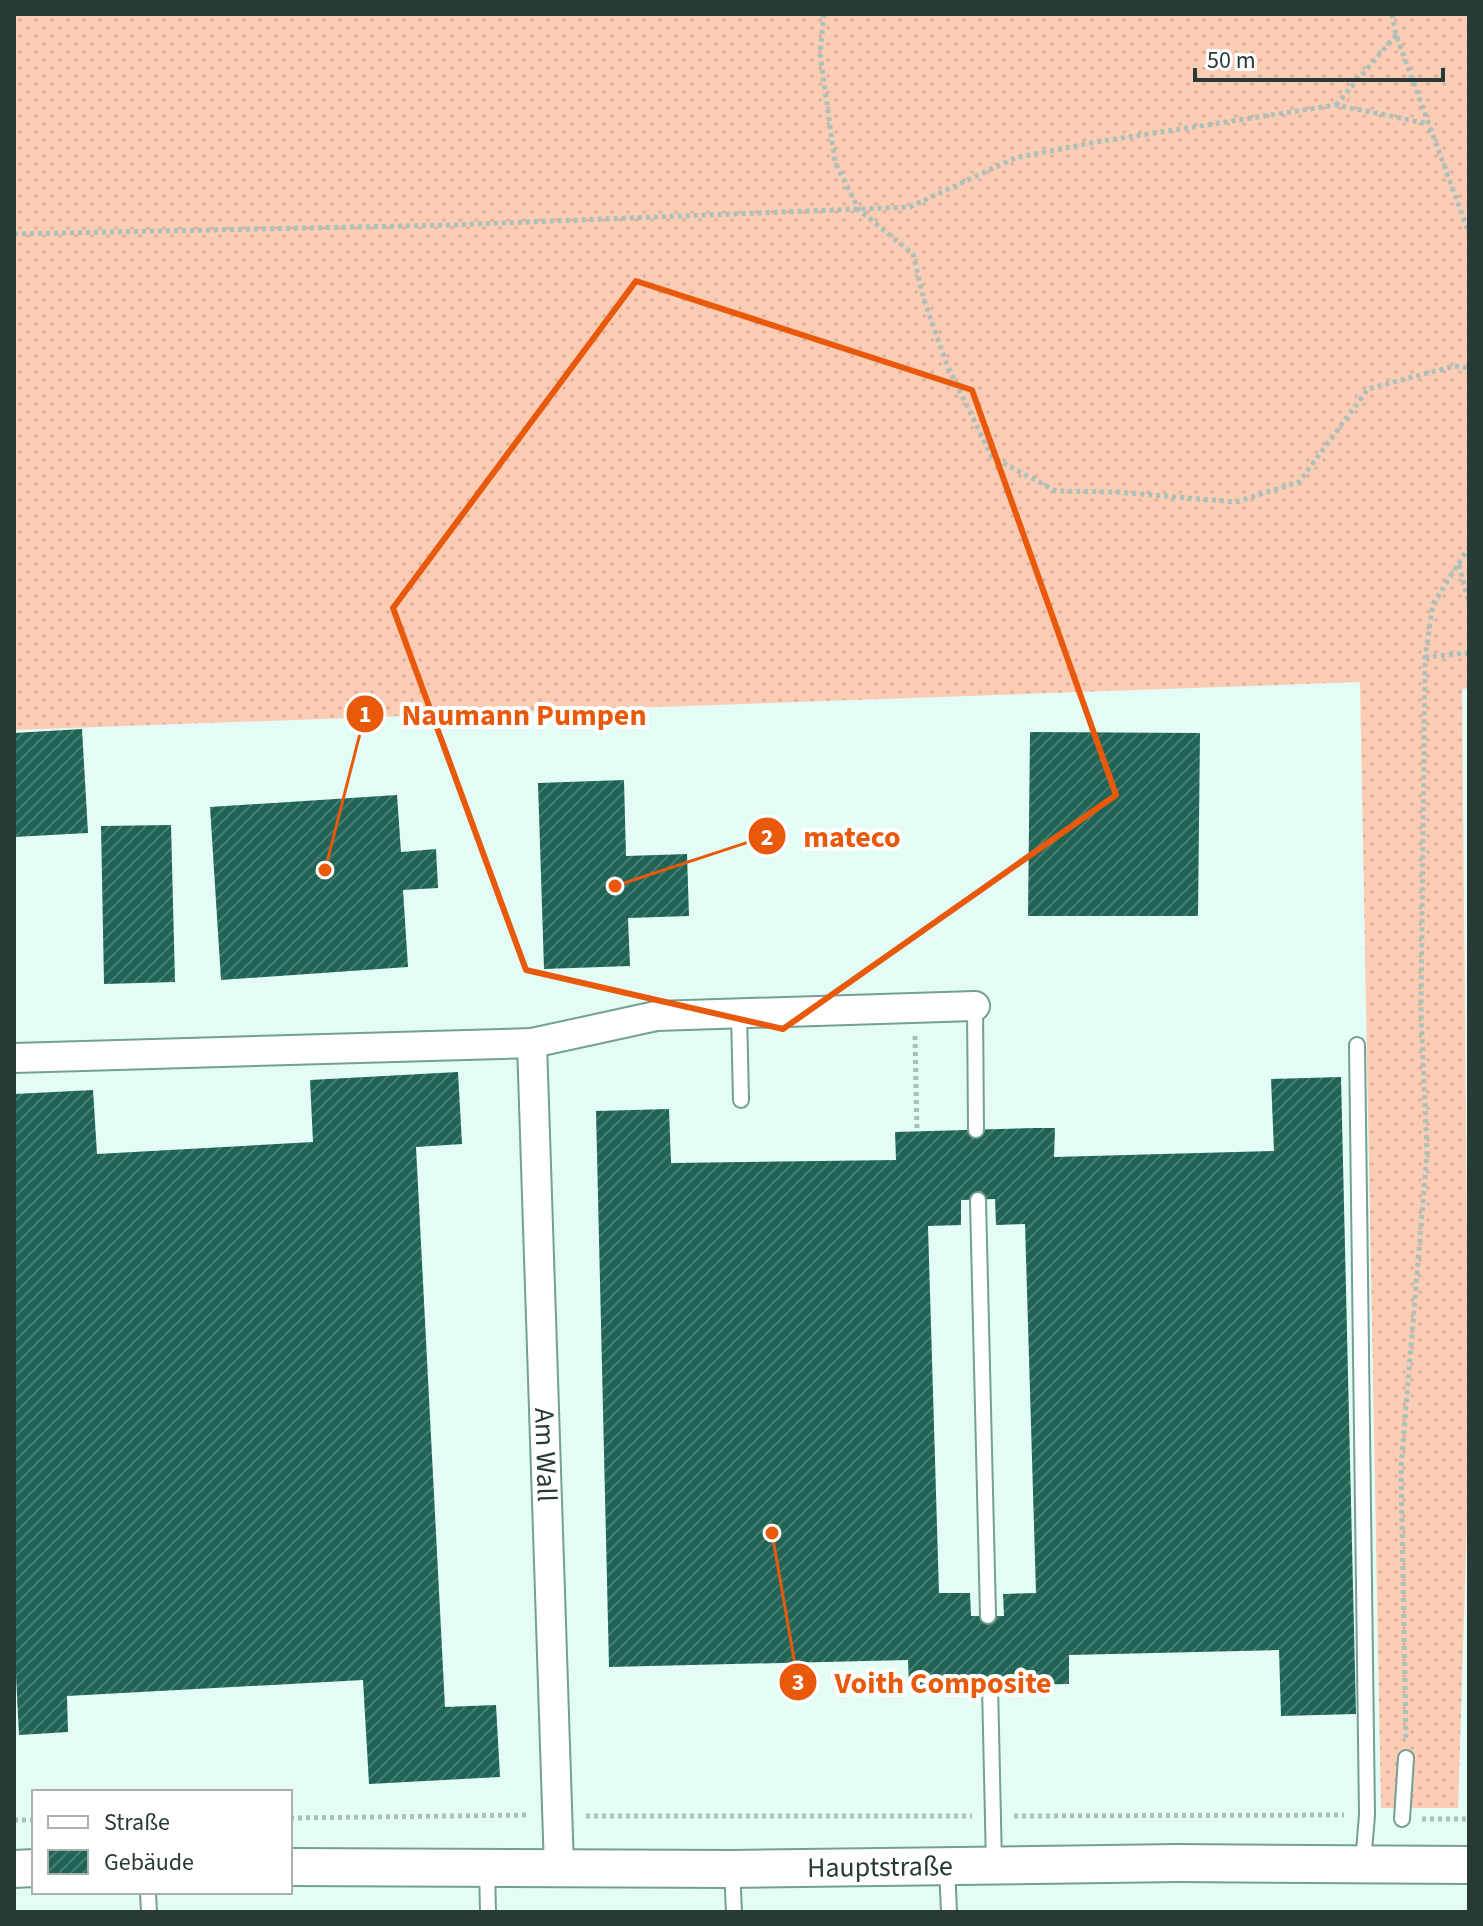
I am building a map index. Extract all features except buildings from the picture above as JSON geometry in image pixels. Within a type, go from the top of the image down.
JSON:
[{"type":"street","points":[[14,1058],[532,1043],[656,1016],[975,1006]]},
{"type":"street","name":"Am Wall","points":[[532,1043],[559,1868]]},
{"type":"street","name":"Hauptstraße","points":[[292,1867],[732,1869],[994,1865],[1469,1865]]},
{"type":"lane","points":[[975,1006],[976,1130]]},
{"type":"lane","points":[[739,1013],[741,1100]]},
{"type":"lane","points":[[1357,1045],[1367,1815],[1363,1864]]},
{"type":"lane","points":[[978,1200],[988,1616]]},
{"type":"lane","points":[[990,1685],[994,1865]]},
{"type":"lane","points":[[1402,1819],[1406,1758]]},
{"type":"lane","points":[[947,1866],[949,1912]]},
{"type":"lane","points":[[487,1868],[488,1912]]},
{"type":"lane","points":[[732,1869],[734,1912]]},
{"type":"path","points":[[824,14],[820,54],[835,162],[859,210],[913,254],[924,300],[947,365],[992,457],[1056,491],[1116,492],[1236,502],[1299,482],[1368,389],[1454,366],[1469,368]]},
{"type":"path","points":[[1392,14],[1396,35],[1469,233]]},
{"type":"path","points":[[1336,105],[1396,35]]},
{"type":"path","points":[[14,234],[451,225],[910,207],[1015,158],[1096,142],[1336,105],[1429,124]]},
{"type":"path","points":[[1406,1758],[1401,1467],[1427,1154],[1421,1011],[1425,657],[1433,604],[1469,547]]},
{"type":"path","points":[[1459,563],[1469,603]]},
{"type":"path","points":[[1425,657],[1469,653]]},
{"type":"path","points":[[915,1035],[917,1132]]},
{"type":"path","points":[[292,1818],[1367,1815]]},
{"type":"path","points":[[626,1817],[626,1826]]},
{"type":"path","points":[[1402,1819],[1469,1819]]},
{"type":"highlighted area","points":[[636,281],[972,390],[1116,795],[783,1029],[526,970],[393,608]]},
{"type":"shaded area","points":[[14,14],[1469,14],[1469,688],[1462,689],[1469,1458],[1458,1808],[1381,1808],[1360,682],[14,730]]},
{"type":"place","name":"Naumann Pumpen","points":[[325,870]]},
{"type":"place","name":"mateco","points":[[615,886]]},
{"type":"place","name":"Voith Composite","points":[[772,1533]]}]
